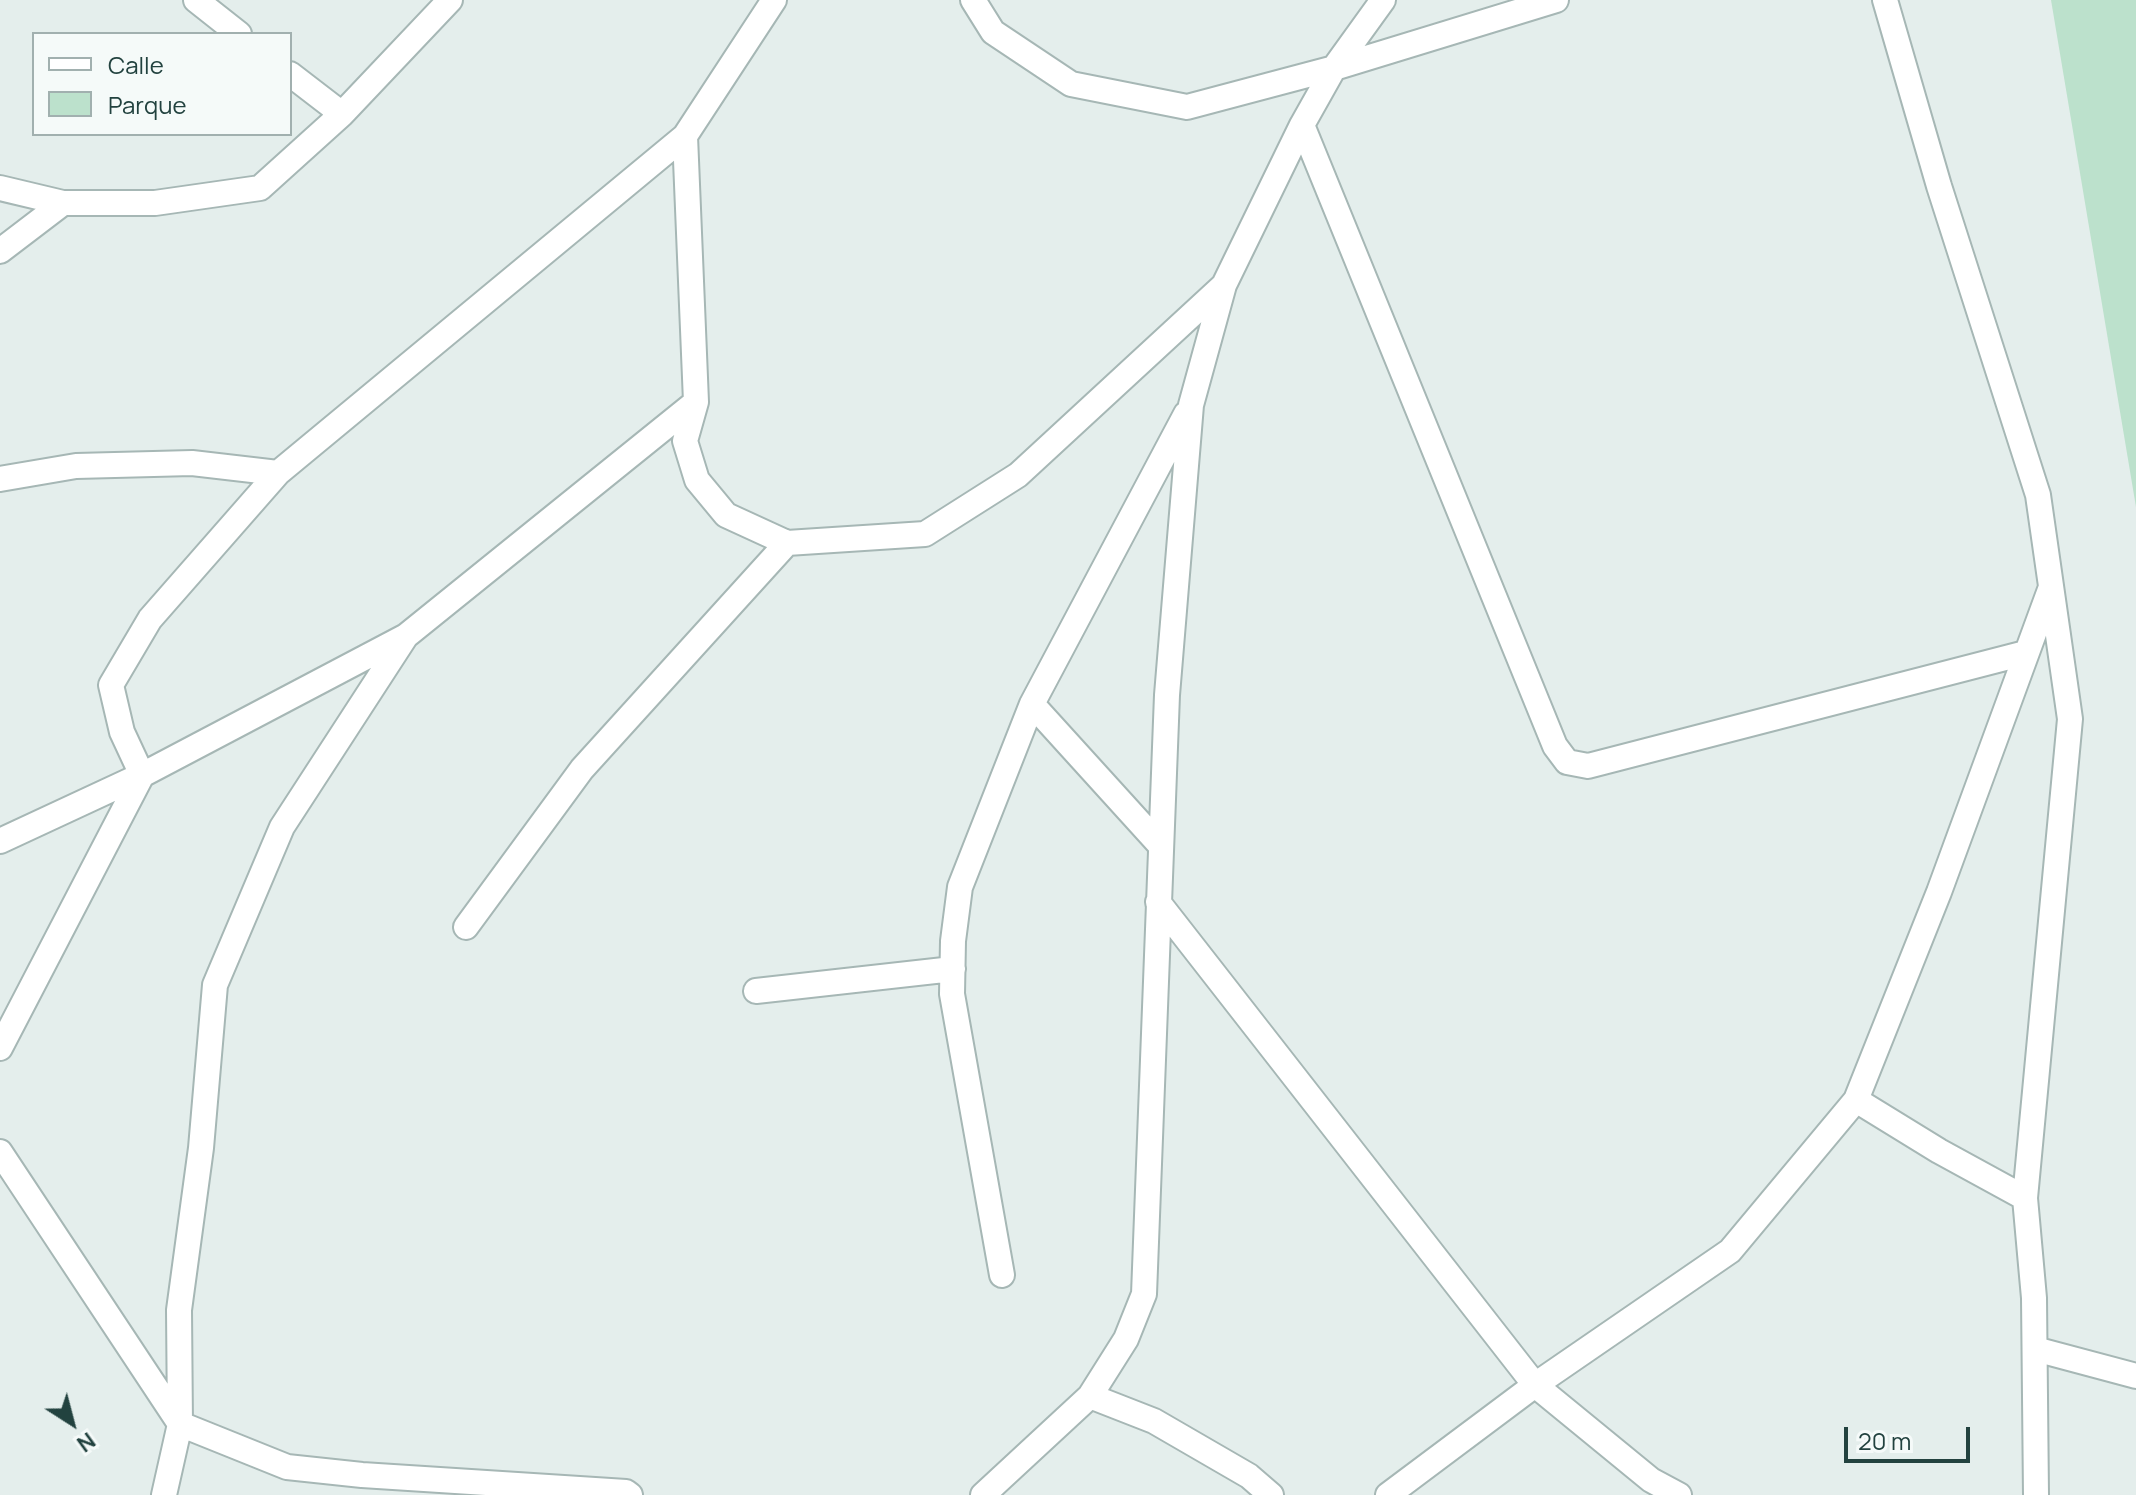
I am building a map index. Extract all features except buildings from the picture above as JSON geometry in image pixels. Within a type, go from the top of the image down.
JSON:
[{"type":"street","points":[[196,0],[236,32]]},
{"type":"street","points":[[0,188],[63,203],[155,203],[260,188],[342,114],[450,0]]},
{"type":"street","points":[[142,775],[122,732],[111,685],[150,619],[278,473],[685,136],[774,0]]},
{"type":"street","points":[[973,0],[993,32],[1071,84],[1187,107],[1334,68],[1556,0]]},
{"type":"street","points":[[983,1495],[1090,1396],[1126,1339],[1144,1294],[1167,695],[1191,405],[1224,285],[1302,125],[1334,68],[1383,0]]},
{"type":"street","points":[[1885,0],[1939,186],[2038,495],[2053,583],[2070,719],[2025,1198],[2034,1298],[2036,1495]]},
{"type":"street","points":[[292,76],[342,114]]},
{"type":"street","points":[[1302,125],[1555,746],[1567,762],[1588,766],[2025,653]]},
{"type":"street","points":[[685,136],[696,402],[685,441],[697,480],[726,515],[787,543],[925,534],[1018,475],[1224,285]]},
{"type":"street","points":[[0,251],[63,203]]},
{"type":"street","points":[[0,841],[142,775],[406,636],[696,402]]},
{"type":"street","points":[[1002,1275],[952,994],[953,941],[960,887],[1032,704],[1191,405]]},
{"type":"street","points":[[0,479],[76,466],[192,463],[278,473]]},
{"type":"street","points":[[466,927],[582,769],[787,543]]},
{"type":"street","points":[[1388,1495],[1535,1385],[1730,1251],[1856,1100],[1939,892],[2053,583]]},
{"type":"street","points":[[164,1495],[180,1424],[179,1310],[201,1148],[215,985],[282,827],[406,636]]},
{"type":"street","points":[[1032,704],[1160,845]]},
{"type":"street","points":[[0,1048],[142,775]]},
{"type":"street","points":[[1158,902],[1535,1385],[1650,1488],[1679,1495]]},
{"type":"street","points":[[756,991],[953,969]]},
{"type":"street","points":[[1856,1100],[1939,1151],[2025,1198]]},
{"type":"street","points":[[0,1152],[180,1424],[287,1467],[362,1475],[626,1492],[630,1495]]},
{"type":"street","points":[[2035,1349],[2136,1376]]},
{"type":"street","points":[[1090,1396],[1154,1421],[1249,1476],[1271,1495]]},
{"type":"green space","points":[[2051,0],[2136,0],[2136,507]]}]
